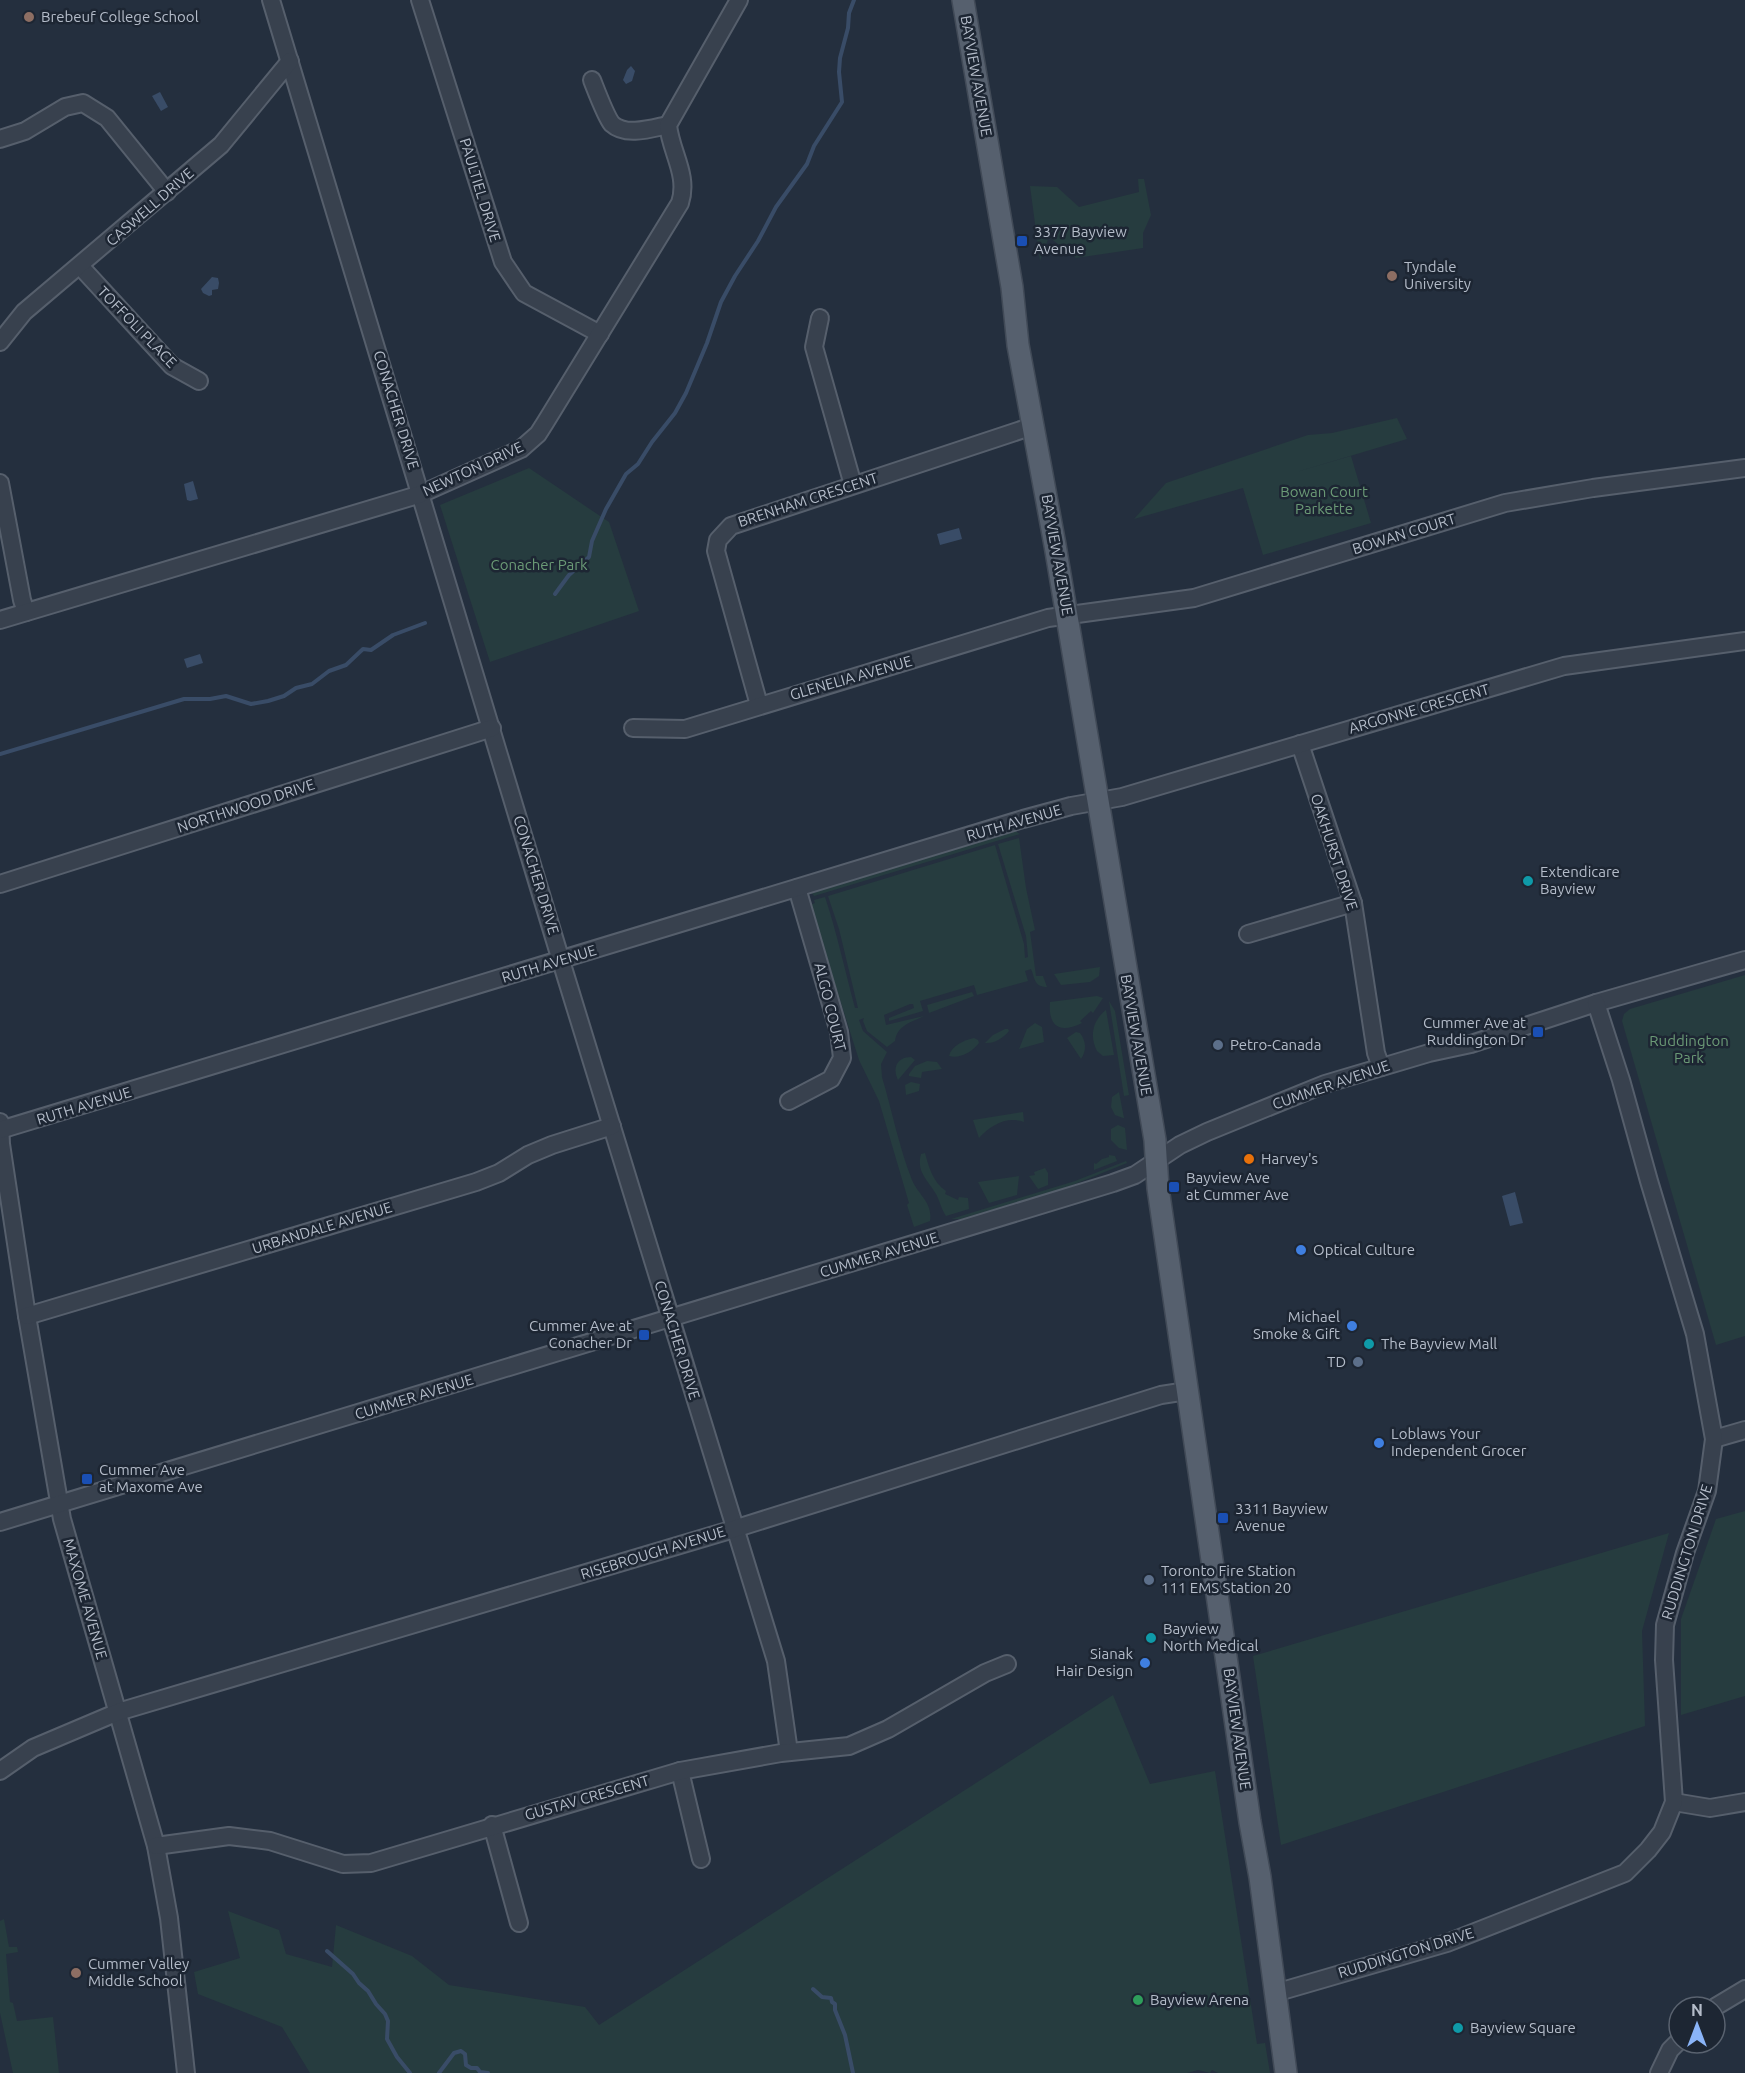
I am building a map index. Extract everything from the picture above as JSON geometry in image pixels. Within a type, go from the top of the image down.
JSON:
[{"type":"main road","name":"BAYVIEW AVENUE","points":[[963,0],[1012,287],[1018,345],[1067,616],[1157,1161],[1158,1188],[1250,1822],[1260,1877],[1286,2073]]},
{"type":"street","name":"CONACHER DRIVE","points":[[272,0],[561,960],[776,1662],[789,1752]]},
{"type":"street","name":"PAULTIEL DRIVE","points":[[420,0],[503,262],[524,292],[600,334]]},
{"type":"street","points":[[592,80],[612,124],[633,131],[668,125],[739,0]]},
{"type":"street","name":"CASWELL DRIVE","points":[[0,342],[24,312],[220,145],[290,61]]},
{"type":"street","points":[[0,138],[25,131],[65,106],[83,103],[107,118],[167,192]]},
{"type":"street","name":"NEWTON DRIVE","points":[[0,620],[421,494],[511,454],[530,442],[538,434],[680,203],[683,194],[683,176],[668,125]]},
{"type":"street","name":"TOFFOLI PLACE","points":[[80,266],[172,366],[199,381]]},
{"type":"street","points":[[820,318],[814,347],[853,485]]},
{"type":"street","name":"BRENHAM CRESCENT","points":[[759,705],[716,551],[718,540],[731,526],[1033,426]]},
{"type":"street","name":"BOWAN COURT","points":[[1067,616],[1194,598],[1506,503],[1593,488],[1745,468]]},
{"type":"street","points":[[0,483],[26,612]]},
{"type":"street","name":"GLENELIA AVENUE","points":[[633,728],[685,729],[1048,618],[1067,616]]},
{"type":"street","name":"ARGONNE CRESCENT","points":[[1098,802],[1122,797],[1564,666],[1745,641]]},
{"type":"street","name":"NORTHWOOD DRIVE","points":[[0,884],[492,728]]},
{"type":"street","name":"OAKHURST DRIVE","points":[[1300,744],[1353,903],[1376,1053],[1381,1067]]},
{"type":"street","name":"RUTH AVENUE","points":[[0,1127],[561,960],[1023,819],[1071,806],[1098,802]]},
{"type":"street","name":"ALGO COURT","points":[[789,1101],[831,1079],[842,1058],[839,1032],[797,888]]},
{"type":"street","points":[[1248,933],[1353,903]]},
{"type":"street","name":"CUMMER AVENUE","points":[[0,1522],[1113,1184],[1135,1175],[1180,1145],[1225,1123],[1325,1083],[1429,1053],[1471,1044],[1596,1003],[1745,960]]},
{"type":"street","name":"RUDDINGTON DRIVE","points":[[1275,1993],[1447,1943],[1625,1873],[1662,1832],[1674,1802],[1664,1660],[1665,1625],[1685,1552],[1707,1491],[1714,1439],[1695,1334],[1621,1080],[1596,1003]]},
{"type":"street","name":"URBANDALE AVENUE","points":[[27,1316],[476,1182],[499,1173],[528,1155],[552,1145],[612,1126]]},
{"type":"street","name":"MAXOME AVENUE","points":[[0,1127],[27,1316],[62,1519],[156,1846],[169,1918],[186,2073]]},
{"type":"street","name":"RISEBROUGH AVENUE","points":[[0,1771],[33,1748],[118,1712],[734,1529],[1161,1395],[1187,1391]]},
{"type":"street","points":[[1714,1439],[1745,1430]]},
{"type":"street","name":"GUSTAV CRESCENT","points":[[156,1846],[230,1836],[270,1841],[343,1864],[371,1863],[680,1771],[789,1752],[849,1746],[888,1729],[986,1673],[1007,1664]]},
{"type":"street","points":[[680,1771],[701,1859]]},
{"type":"street","points":[[1674,1802],[1710,1808],[1745,1802]]},
{"type":"street","points":[[492,1826],[519,1923]]},
{"type":"street","points":[[1727,2000],[1745,1989]]},
{"type":"street","points":[[1659,2073],[1668,2055]]},
{"type":"green space","points":[[1138,179],[1144,179],[1151,215],[1143,233],[1143,248],[1076,258],[1049,237],[1040,261],[1030,186],[1057,187],[1079,207],[1139,192]]},
{"type":"green space","name":"Bowan Court Parkette","points":[[1397,418],[1407,439],[1293,473],[1351,456],[1371,523],[1263,555],[1243,488],[1134,519],[1166,483],[1308,435],[1332,433]]},
{"type":"green space","name":"Conacher Park","points":[[529,468],[609,522],[639,611],[490,662],[440,505]]},
{"type":"green space","points":[[1015,831],[1020,834],[814,896],[812,893]]},
{"type":"green space","points":[[1019,838],[1035,930],[1030,932],[1036,976],[1043,976],[1047,987],[1037,984],[1031,969],[1025,971],[1028,981],[977,995],[974,985],[920,1001],[923,1011],[889,1021],[889,1018],[914,1008],[913,1004],[910,1004],[884,1015],[886,1025],[924,1016],[902,1028],[895,1041],[887,1047],[867,1031],[864,1018],[859,1020],[863,1031],[887,1052],[881,1064],[882,1077],[903,1155],[912,1180],[929,1209],[930,1221],[914,1227],[879,1101],[859,1060],[810,905],[815,903],[814,900],[825,897],[855,1008],[858,1008],[839,929],[828,896],[995,845],[1024,944],[1025,958],[1028,957],[1026,936],[998,844]]},
{"type":"green space","points":[[1100,967],[1099,976],[1090,982],[1061,985],[1054,974]]},
{"type":"green space","name":"Ruddington Park","points":[[1745,975],[1745,1336],[1716,1345],[1622,1021],[1624,1014],[1630,1009]]},
{"type":"green space","points":[[972,992],[974,996],[929,1013],[927,1005]]},
{"type":"green space","points":[[1097,996],[1103,998],[1093,1013],[1091,1011],[1080,1021],[1082,1023],[1062,1028],[1053,1023],[1050,1002]]},
{"type":"green space","points":[[1109,1001],[1115,1011],[1129,1095],[1124,1096]]},
{"type":"green space","points":[[1106,1010],[1114,1055],[1103,1056],[1097,1051],[1093,1034],[1095,1023]]},
{"type":"green space","points":[[1035,1023],[1042,1027],[1044,1042],[1019,1049],[1027,1029]]},
{"type":"green space","points":[[1005,1029],[1009,1031],[1001,1038],[992,1043],[985,1043],[993,1035]]},
{"type":"green space","points":[[1076,1032],[1080,1033],[1085,1042],[1081,1059],[1067,1038]]},
{"type":"green space","points":[[974,1038],[979,1043],[969,1052],[961,1056],[949,1056],[958,1044]]},
{"type":"green space","points":[[906,1057],[915,1060],[898,1080],[897,1064]]},
{"type":"green space","points":[[927,1061],[937,1062],[942,1069],[922,1072],[921,1078],[909,1076],[915,1066]]},
{"type":"green space","points":[[911,1082],[920,1084],[919,1091],[906,1095],[905,1085]]},
{"type":"green space","points":[[1119,1092],[1124,1118],[1115,1115],[1111,1107],[1112,1097]]},
{"type":"green space","points":[[1023,1112],[1024,1122],[1005,1121],[989,1129],[979,1138],[973,1120]]},
{"type":"green space","points":[[1118,1125],[1125,1128],[1127,1150],[1119,1148],[1111,1140],[1111,1129]]},
{"type":"green space","points":[[925,1153],[932,1174],[946,1191],[945,1194],[958,1200],[959,1197],[968,1198],[969,1209],[946,1216],[936,1194],[921,1171],[921,1154]]},
{"type":"green space","points":[[1109,1155],[1115,1156],[1117,1161],[1094,1170],[1094,1163],[1096,1164]]},
{"type":"green space","points":[[1126,1161],[1127,1163],[1065,1188],[961,1219],[951,1219],[1075,1181]]},
{"type":"green space","points":[[1045,1168],[1048,1173],[1048,1185],[1038,1189],[1029,1176]]},
{"type":"green space","points":[[1019,1176],[1017,1195],[989,1203],[978,1182]]},
{"type":"green space","points":[[1745,1511],[1745,1696],[1681,1715],[1681,1619],[1716,1519]]},
{"type":"green space","points":[[1669,1533],[1642,1631],[1645,1726],[1281,1845],[1253,1656]]},
{"type":"green space","points":[[1113,1695],[1150,1784],[1215,1771],[1257,2044],[1265,2043],[1270,2073],[1218,2073],[1212,2070],[1210,2073],[1198,2070],[1187,2073],[310,2073],[282,2027],[198,1994],[194,1972],[240,1958],[228,1911],[279,1930],[286,1954],[332,1967],[336,1925],[412,1956],[449,1985],[585,2007],[599,2025]]},
{"type":"green space","points":[[4,1919],[9,1947],[17,1947],[18,1952],[6,1954],[10,2002],[13,2003],[17,2021],[53,2017],[59,2073],[13,2073],[0,2013],[0,1921]]},
{"type":"water","points":[[631,66],[635,71],[632,81],[626,84],[623,80]]},
{"type":"water","points":[[160,92],[168,107],[161,111],[152,96]]},
{"type":"water","points":[[212,277],[218,278],[219,283],[218,289],[212,290],[212,295],[209,296],[201,289]]},
{"type":"water","points":[[193,481],[198,499],[190,501],[187,500],[184,484]]},
{"type":"water","points":[[959,528],[962,539],[940,545],[937,534]]},
{"type":"water","points":[[200,654],[203,663],[187,668],[184,659]]},
{"type":"water","points":[[1515,1192],[1523,1223],[1510,1226],[1502,1196]]},
{"type":"waterway","points":[[555,594],[569,575],[589,557],[592,541],[606,509],[626,474],[638,464],[675,413],[707,343],[721,302],[776,207],[807,164],[814,146],[842,102],[840,58],[848,28],[849,13],[854,0]]},
{"type":"waterway","points":[[0,754],[184,699],[210,699],[226,696],[251,704],[268,701],[284,696],[296,688],[312,684],[329,671],[346,665],[363,649],[371,650],[393,635],[425,623]]},
{"type":"waterway","points":[[327,1951],[353,1974],[385,2014],[388,2021],[387,2039],[397,2057],[410,2073]]},
{"type":"waterway","points":[[813,1989],[822,1997],[831,1998],[835,2004],[835,2010],[845,2035],[853,2073]]},
{"type":"waterway","points":[[439,2073],[454,2053],[461,2051],[465,2054],[466,2065],[488,2073]]},
{"type":"place","name":"Brebeuf College School","points":[[29,17]]},
{"type":"place","name":"3377 Bayview Avenue","points":[[1022,241]]},
{"type":"place","name":"Tyndale University","points":[[1392,276]]},
{"type":"place","name":"Extendicare Bayview","points":[[1528,881]]},
{"type":"place","name":"Cummer Ave at Ruddington Dr","points":[[1538,1032]]},
{"type":"place","name":"Petro-Canada","points":[[1218,1045]]},
{"type":"place","name":"Harvey's","points":[[1249,1159]]},
{"type":"place","name":"Bayview Ave at Cummer Ave","points":[[1174,1187]]},
{"type":"place","name":"Optical Culture","points":[[1301,1250]]},
{"type":"place","name":"Michael Smoke & Gift","points":[[1352,1326]]},
{"type":"place","name":"Cummer Ave at Conacher Dr","points":[[644,1335]]},
{"type":"place","name":"The Bayview Mall","points":[[1369,1344]]},
{"type":"place","name":"TD","points":[[1358,1362]]},
{"type":"place","name":"Loblaws Your Independent Grocer","points":[[1379,1443]]},
{"type":"place","name":"Cummer Ave at Maxome Ave","points":[[87,1479]]},
{"type":"place","name":"3311 Bayview Avenue","points":[[1223,1518]]},
{"type":"place","name":"Toronto Fire Station 111 EMS Station 20","points":[[1149,1580]]},
{"type":"place","name":"Bayview North Medical","points":[[1151,1638]]},
{"type":"place","name":"Sianak Hair Design","points":[[1145,1663]]},
{"type":"place","name":"Cummer Valley Middle School","points":[[76,1973]]},
{"type":"place","name":"Bayview Arena","points":[[1138,2000]]},
{"type":"place","name":"Bayview Square","points":[[1458,2028]]}]
